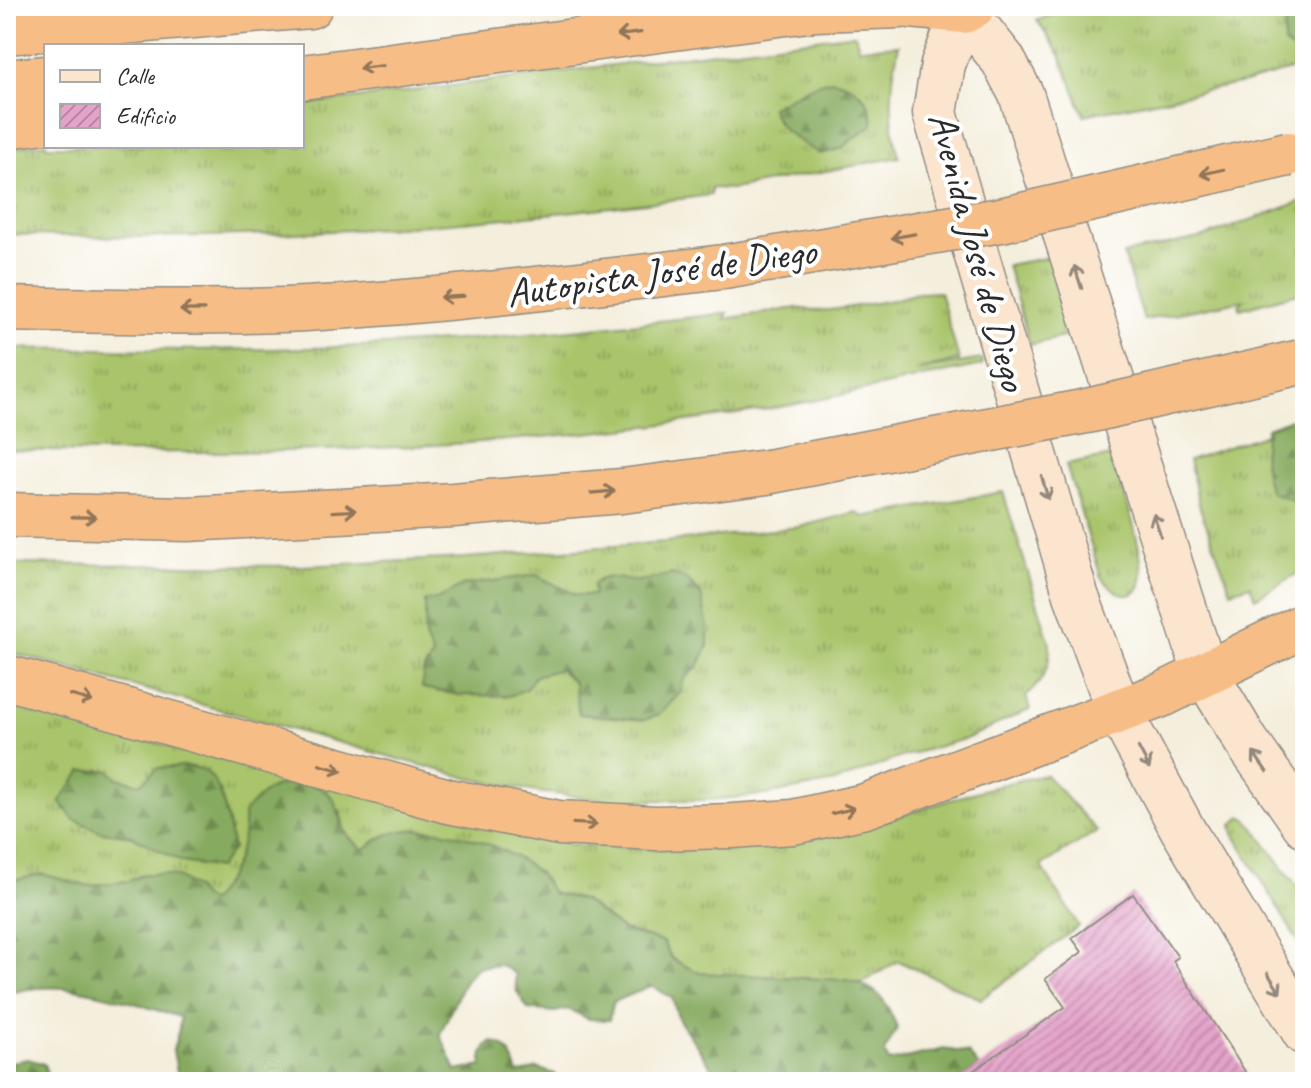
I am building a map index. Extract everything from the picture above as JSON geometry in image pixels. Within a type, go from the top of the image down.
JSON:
[{"type":"highway","points":[[6,32],[310,6]]},
{"type":"highway","points":[[305,75],[816,9],[901,6]]},
{"type":"highway","points":[[910,6],[968,8]]},
{"type":"highway","points":[[6,82],[44,78]]},
{"type":"highway","points":[[6,126],[44,121]]},
{"type":"highway","name":"Autopista José de Diego","points":[[6,309],[284,310],[480,295],[724,267],[1001,220],[1296,151]]},
{"type":"highway","points":[[6,515],[188,519],[437,506],[622,491],[767,472],[1087,411],[1305,361]]},
{"type":"highway","points":[[6,677],[448,801],[559,823],[656,828],[793,822],[865,806],[1164,694],[1305,625]]},
{"type":"main road","name":"Avenida José de Diego","points":[[968,8],[1003,60],[1021,94],[1205,673],[1246,741],[1305,825]]},
{"type":"main road","name":"Avenida José de Diego","points":[[968,8],[943,64],[935,113],[1076,595],[1119,711],[1183,830],[1305,1033]]},
{"type":"green space","points":[[1064,6],[1305,6],[1305,66],[1244,83],[1084,115],[1060,55],[1037,20],[1064,11]]},
{"type":"green space","points":[[1286,6],[1305,6],[1305,52],[1295,52],[1284,44]]},
{"type":"green space","points":[[855,34],[859,48],[899,45],[892,101],[899,157],[733,189],[711,188],[711,195],[448,223],[271,234],[6,234],[6,148],[44,143],[44,148],[304,148],[304,105]]},
{"type":"green space","points":[[832,80],[848,85],[861,94],[870,107],[873,124],[840,149],[820,154],[784,130],[771,107]]},
{"type":"green space","points":[[1305,200],[1305,291],[1240,309],[1239,305],[1244,300],[1144,320],[1123,254],[1204,237]]},
{"type":"green space","points":[[1050,257],[1075,334],[1030,345],[1007,265]]},
{"type":"green space","points":[[940,292],[959,360],[919,370],[982,359],[982,365],[756,411],[569,435],[382,448],[194,452],[6,450],[6,348],[154,350],[352,347],[564,331],[728,313],[724,319],[796,308],[819,311],[893,300],[917,293]]},
{"type":"green space","points":[[1305,414],[1305,505],[1271,492],[1263,461],[1267,428]]},
{"type":"green space","points":[[1305,421],[1305,569],[1255,598],[1250,585],[1231,591],[1200,508],[1189,460]]},
{"type":"green space","points":[[1112,456],[1141,558],[1140,585],[1131,595],[1115,590],[1101,577],[1066,465]]},
{"type":"green space","points":[[1003,492],[1050,644],[1045,673],[1026,696],[1030,709],[968,738],[901,757],[835,782],[765,795],[708,800],[606,800],[537,792],[468,778],[6,651],[6,564],[304,566],[465,558],[665,542],[799,527],[857,512],[863,517]]},
{"type":"green space","points":[[672,574],[686,579],[701,594],[708,627],[708,647],[697,668],[684,679],[681,692],[659,715],[644,720],[579,714],[574,683],[560,669],[535,676],[526,689],[509,696],[459,695],[422,688],[424,669],[433,656],[425,638],[425,601],[438,599],[464,585],[536,575],[576,595],[594,595],[593,585],[604,578],[638,581]]},
{"type":"green space","points":[[6,700],[141,739],[571,844],[702,848],[801,840],[860,828],[992,787],[1046,775],[1097,831],[1041,866],[1079,926],[981,999],[898,961],[862,983],[699,973],[672,959],[663,942],[623,930],[583,900],[552,893],[539,874],[385,836],[363,850],[345,833],[340,811],[245,835],[232,870],[211,902],[202,898],[194,888],[144,874],[129,881],[86,886],[42,874],[6,882]]},
{"type":"green space","points":[[186,766],[205,771],[221,795],[233,849],[218,868],[182,862],[132,836],[102,832],[73,819],[60,801],[82,771],[108,770],[118,778],[140,784],[158,768]]},
{"type":"green space","points":[[307,782],[331,795],[346,834],[363,850],[384,836],[401,831],[442,831],[486,843],[524,862],[540,875],[552,893],[583,900],[623,930],[663,942],[672,959],[699,973],[847,980],[866,986],[885,1002],[897,1028],[884,1052],[889,1062],[944,1049],[968,1053],[979,1067],[957,1082],[740,1082],[713,1069],[679,1020],[672,998],[652,986],[613,1002],[609,1020],[589,1019],[568,1009],[555,1012],[528,1009],[516,990],[515,974],[501,965],[477,967],[465,980],[440,1034],[456,1071],[482,1066],[484,1052],[492,1042],[507,1050],[518,1074],[537,1068],[555,1074],[557,1082],[179,1082],[173,1050],[180,1017],[93,992],[71,989],[27,989],[6,995],[6,882],[42,874],[86,886],[129,881],[144,874],[165,874],[180,878],[202,898],[211,901],[236,860],[243,838],[244,813],[271,788]]},
{"type":"green space","points":[[1242,816],[1305,897],[1305,953],[1234,834],[1232,825]]},
{"type":"green space","points":[[28,1059],[44,1064],[50,1082],[6,1082],[6,1063]]},
{"type":"building","points":[[1133,894],[1178,957],[1173,961],[1252,1082],[957,1082],[1065,1007],[1045,979],[1082,952],[1072,938]]}]
